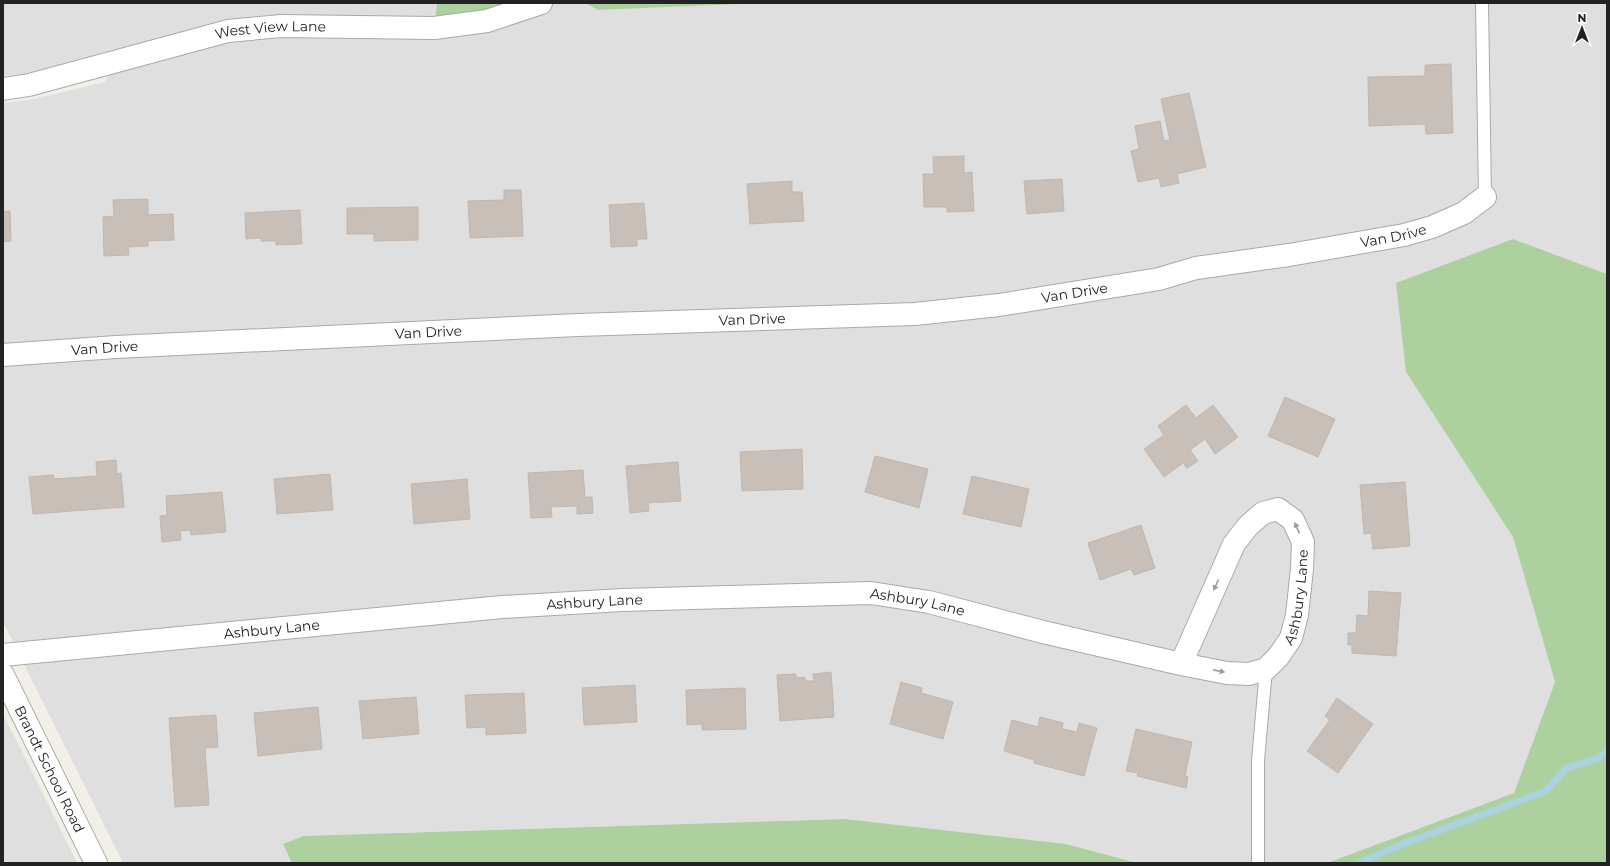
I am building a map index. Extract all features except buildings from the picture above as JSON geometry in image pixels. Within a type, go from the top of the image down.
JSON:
[{"type":"street","name":"West View Lane","points":[[3,88],[30,85],[228,31],[281,26],[434,28],[487,21],[541,3]]},
{"type":"street","name":"Van Drive","points":[[3,355],[116,347],[578,325],[915,314],[999,305],[1159,279],[1203,266],[1289,255],[1404,235],[1432,227],[1464,213],[1485,197]]},
{"type":"street","name":"Ashbury Lane","points":[[3,655],[502,607],[622,600],[872,593],[929,602],[1043,632],[1181,664],[1226,673],[1249,674],[1266,669],[1278,657],[1291,638],[1297,615],[1302,569],[1303,542],[1294,520],[1278,509],[1262,513],[1248,526],[1234,544],[1181,664]]},
{"type":"street","name":"Brandt School Road","points":[[3,674],[96,863]]},
{"type":"lane","points":[[1482,3],[1485,197]]},
{"type":"lane","points":[[1258,863],[1258,761],[1266,669]]},
{"type":"shaded area","points":[[3,3],[437,3],[434,28],[541,3],[585,3],[598,10],[763,3],[1607,3],[1607,274],[1513,239],[1406,372],[1513,537],[1555,682],[1514,793],[1327,863],[1137,863],[1066,844],[845,819],[303,836],[283,844],[292,863],[123,863],[3,622],[3,103],[29,100],[105,82],[114,49],[30,73],[3,76]]},
{"type":"shaded area","points":[[3,715],[21,749],[77,863],[3,863]]},
{"type":"green space","points":[[437,3],[541,3],[434,28]]},
{"type":"green space","points":[[585,3],[763,3],[598,10]]},
{"type":"green space","points":[[1513,239],[1607,274],[1607,863],[1327,863],[1514,793],[1555,682],[1513,537],[1406,372],[1396,283]]},
{"type":"green space","points":[[845,819],[1066,844],[1137,863],[292,863],[283,844],[303,836]]},
{"type":"waterway","points":[[1359,863],[1405,843],[1546,791],[1566,768],[1599,758],[1607,751]]}]
